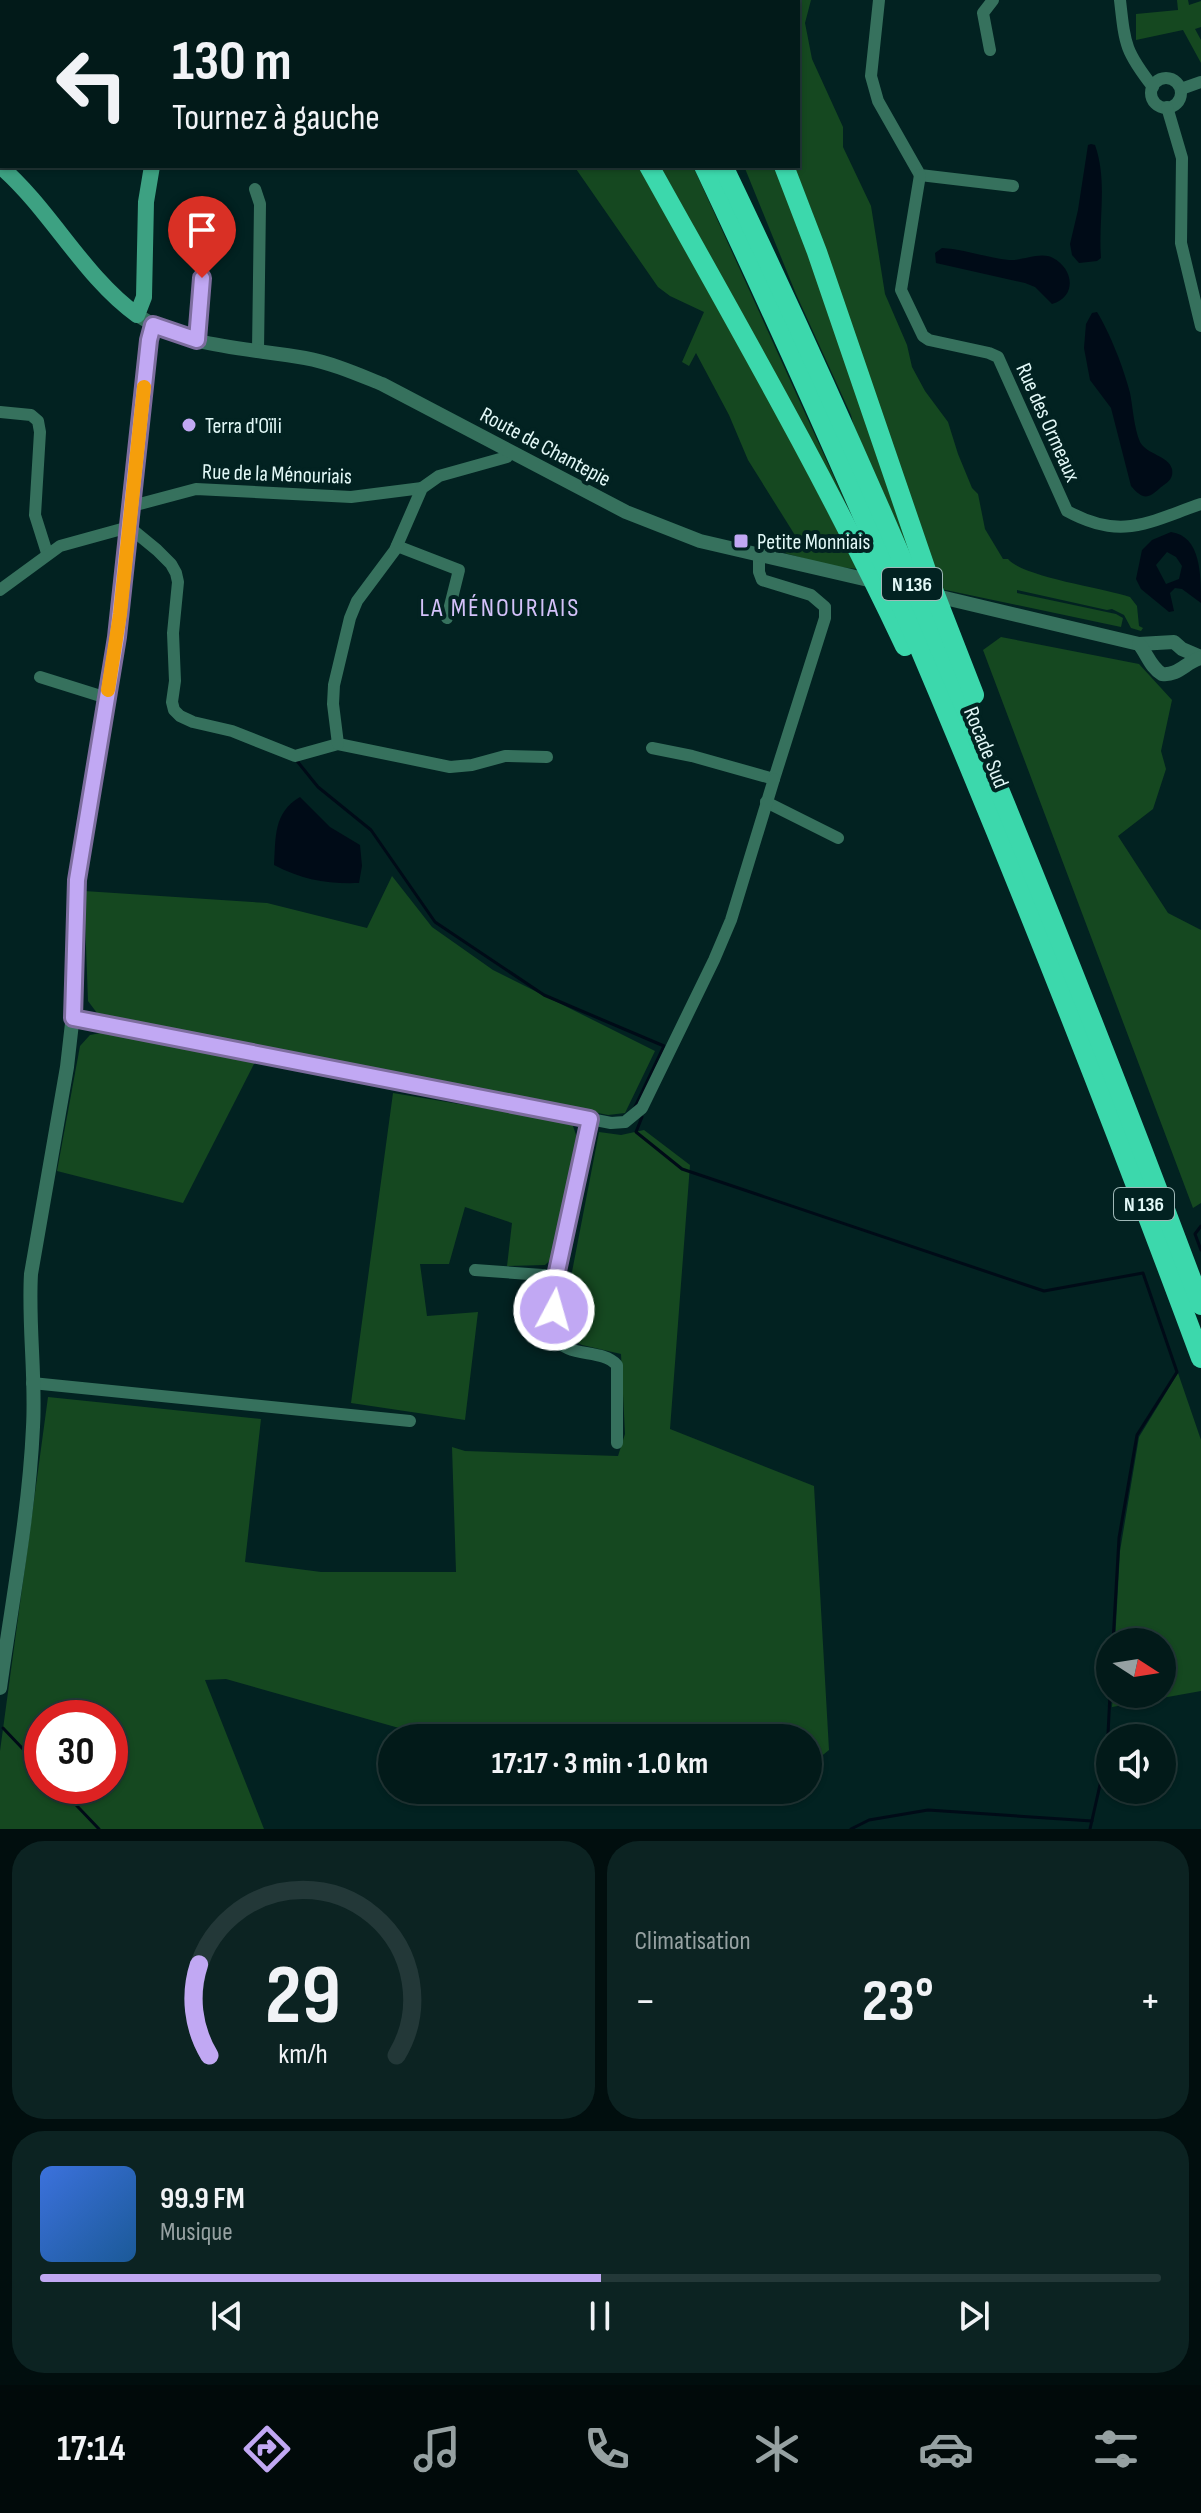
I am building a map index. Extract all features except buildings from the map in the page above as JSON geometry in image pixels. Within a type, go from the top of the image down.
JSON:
[{"type":"highway","points":[[650,168],[837,507],[959,764],[976,784]]},
{"type":"highway","name":"Rocade Sud","points":[[705,168],[866,523],[976,784],[1103,1096],[1201,1358]]},
{"type":"highway","name":"Rocade Sud","points":[[724,168],[895,546],[1013,825],[1118,1086],[1201,1305]]},
{"type":"highway","points":[[739,168],[759,222],[760,244]]},
{"type":"highway","points":[[785,168],[817,252],[930,582],[1000,766],[1013,825]]},
{"type":"main road","name":"Route de Chantepie","points":[[2,168],[24,189],[109,290],[137,315]]},
{"type":"main road","points":[[137,315],[144,297],[146,202],[152,168]]},
{"type":"street","points":[[879,0],[871,76],[878,101],[920,175],[1013,186]]},
{"type":"street","points":[[990,50],[983,13],[993,0]]},
{"type":"street","points":[[1120,0],[1124,41],[1136,67],[1153,87],[1153,99],[1158,105],[1167,107],[1179,100],[1181,89],[1176,81],[1166,78],[1153,87]]},
{"type":"street","points":[[1181,89],[1201,82]]},
{"type":"street","points":[[1167,107],[1182,158],[1181,243],[1201,326]]},
{"type":"street","name":"Rue des Ormeaux","points":[[920,175],[901,290],[923,336],[998,357],[1067,511],[1081,519],[1123,529],[1201,504]]},
{"type":"street","points":[[255,189],[260,204],[258,351]]},
{"type":"street","points":[[197,340],[207,215]]},
{"type":"street","name":"Route de Chantepie","points":[[137,315],[153,325],[197,340],[321,361],[352,371],[626,512],[700,541],[1139,644],[1158,644]]},
{"type":"street","points":[[0,1688],[34,1424],[29,1307],[31,1274],[73,1018],[77,880],[120,614],[153,325]]},
{"type":"street","points":[[0,412],[31,415],[38,421],[35,515],[47,553]]},
{"type":"street","name":"Rue de la Ménouriais","points":[[132,506],[196,489],[351,497],[422,488],[439,476],[507,457],[510,452]]},
{"type":"street","points":[[338,744],[334,685],[350,618],[357,601],[397,546],[422,488]]},
{"type":"street","points":[[0,590],[60,546],[129,527]]},
{"type":"street","points":[[129,527],[157,550],[176,573],[172,702],[180,716],[232,731],[295,756],[338,744],[450,767],[505,756],[547,757]]},
{"type":"street","points":[[397,546],[459,570],[447,618]]},
{"type":"street","points":[[73,1018],[611,1123],[625,1122],[642,1108],[731,920],[825,618],[825,607],[811,595],[762,580],[759,555]]},
{"type":"street","points":[[1151,659],[1158,644],[1174,642],[1201,658]]},
{"type":"street","points":[[1139,644],[1154,668],[1162,674],[1171,675],[1201,658]]},
{"type":"street","points":[[1182,649],[1185,658],[1182,667]]},
{"type":"street","points":[[40,677],[107,698]]},
{"type":"street","points":[[652,748],[774,779]]},
{"type":"street","points":[[766,802],[838,838]]},
{"type":"street","points":[[590,1119],[556,1276],[553,1335],[565,1349],[611,1359],[617,1365],[617,1443]]},
{"type":"street","points":[[475,1270],[556,1276]]},
{"type":"street","points":[[32,1383],[410,1421]]},
{"type":"green space","points":[[800,0],[811,0],[805,23],[812,59],[843,127],[843,147],[871,206],[885,294],[907,345],[912,367],[948,422],[972,488],[978,494],[985,529],[1003,559],[1046,577],[1130,597],[1137,606],[1139,626],[1143,628],[1141,631],[1131,628],[1124,615],[1112,609],[1017,590],[1017,593],[1116,614],[1123,618],[1121,627],[941,589],[795,168],[800,168]]},
{"type":"green space","points":[[1177,0],[1188,0],[1189,5],[1201,1],[1201,27],[1195,29],[1201,40],[1201,63],[1183,30],[1136,40],[1136,14],[1178,10]]},
{"type":"green space","points":[[575,168],[641,168],[752,365],[857,569],[831,566],[767,548],[765,535],[798,540],[748,460],[729,415],[696,353],[689,366],[682,362],[704,312],[658,287]]},
{"type":"green space","points":[[655,168],[694,168],[878,574]]},
{"type":"green space","points":[[745,168],[777,168],[794,209],[921,584],[851,415],[796,294]]},
{"type":"green space","points":[[1001,637],[1139,664],[1172,700],[1161,751],[1166,769],[1153,809],[1118,836],[1168,913],[1201,930],[1201,1203],[1193,1208],[983,650]]},
{"type":"green space","points":[[392,876],[432,927],[493,970],[655,1051],[625,1113],[608,1115],[97,1013],[88,1001],[84,891],[267,903],[367,928]]},
{"type":"green space","points":[[106,1032],[255,1062],[183,1203],[57,1171],[80,1046],[90,1035]]},
{"type":"green space","points":[[393,1093],[572,1123],[577,1138],[554,1257],[545,1265],[507,1266],[512,1223],[465,1207],[449,1264],[420,1264],[427,1316],[478,1312],[465,1420],[351,1403]]},
{"type":"green space","points":[[644,1130],[690,1165],[670,1429],[814,1486],[829,1750],[822,1756],[822,1724],[385,1724],[226,1679],[205,1680],[264,1829],[0,1829],[0,1751],[48,1397],[261,1419],[245,1562],[321,1572],[456,1572],[452,1447],[465,1451],[618,1456],[625,1434],[621,1354],[582,1345],[560,1334],[599,1132],[621,1135]]},
{"type":"green space","points":[[1178,1373],[1201,1440],[1201,1691],[1176,1695],[1176,1628],[1116,1628],[1120,1551],[1139,1437]]},
{"type":"shaded area","points":[[1088,145],[1095,145],[1101,173],[1101,258],[1079,263],[1072,255],[1070,244]]},
{"type":"shaded area","points":[[942,248],[1009,260],[1048,256],[1065,269],[1069,276],[1069,289],[1066,295],[1052,304],[1035,287],[1025,283],[936,263],[935,253]]},
{"type":"shaded area","points":[[1097,312],[1124,373],[1140,442],[1170,464],[1172,469],[1169,481],[1149,496],[1142,496],[1131,486],[1111,408],[1090,380],[1084,348],[1086,324],[1092,313]]},
{"type":"shaded area","points":[[1171,532],[1188,541],[1197,558],[1201,603],[1182,589],[1175,588],[1170,593],[1174,611],[1169,612],[1141,589],[1136,579],[1142,550],[1152,540]],"holes":[[[1167,552],[1176,557],[1182,566],[1179,579],[1166,584],[1156,565]]]},
{"type":"shaded area","points":[[300,797],[330,827],[360,845],[362,866],[359,883],[315,880],[274,865],[280,818]]},
{"type":"waterway","points":[[297,761],[318,787],[371,830],[435,922],[544,995],[664,1046],[635,1107]]},
{"type":"waterway","points":[[642,1117],[636,1132],[682,1169],[1044,1291],[1143,1273],[1177,1372],[1137,1435],[1119,1538],[1114,1628]]},
{"type":"waterway","points":[[1201,1226],[1195,1234],[1201,1250]]},
{"type":"waterway","points":[[1090,1829],[1107,1754],[1109,1708]]},
{"type":"waterway","points":[[3,1728],[24,1750]]},
{"type":"waterway","points":[[75,1804],[99,1829]]},
{"type":"waterway","points":[[851,1829],[869,1820],[928,1810],[1092,1821]]},
{"type":"slow traffic","points":[[108,690],[120,614],[144,387]]},
{"type":"place","name":"Terra d'Oïli","points":[[189,425]]},
{"type":"place","name":"Petite Monniais","points":[[741,541]]},
{"type":"district","name":"LA MÉNOURIAIS","points":[[500,607]]},
{"type":"route","points":[[202,278],[197,340],[153,325],[149,340],[117,637],[77,880],[73,1018],[590,1119],[556,1276],[554,1310]]}]
